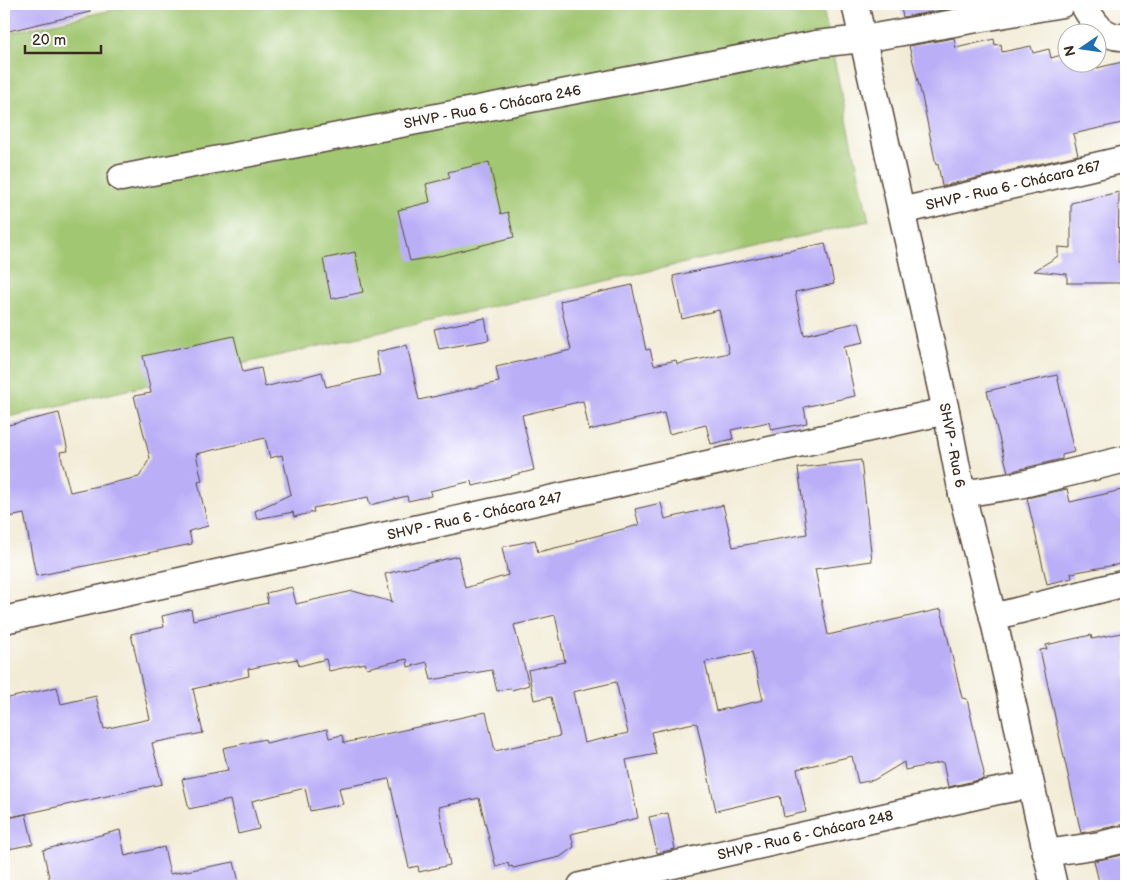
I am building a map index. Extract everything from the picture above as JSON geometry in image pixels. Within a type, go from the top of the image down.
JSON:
[{"type":"street","name":"SHVP - Rua 6","points":[[855,4],[946,411],[962,494],[1054,886]]},
{"type":"street","points":[[863,39],[1062,4]]},
{"type":"street","points":[[1083,4],[1098,28],[1108,35],[1118,38],[1126,37]]},
{"type":"street","name":"SHVP - Rua 6 - Chácara 246","points":[[121,178],[816,44],[863,39]]},
{"type":"street","name":"SHVP - Rua 6 - Chácara 267","points":[[901,211],[1126,160]]},
{"type":"street","name":"SHVP - Rua 6 - Chácara 247","points":[[4,620],[946,411]]},
{"type":"street","points":[[962,494],[1018,485],[1126,459]]},
{"type":"street","points":[[992,617],[1126,583]]},
{"type":"street","name":"SHVP - Rua 6 - Chácara 248","points":[[581,886],[1030,785]]},
{"type":"street","points":[[1046,853],[1126,839]]},
{"type":"green space","points":[[139,4],[822,4],[869,221],[4,418],[4,34]]},
{"type":"building","points":[[4,4],[89,4],[90,12],[4,32]]},
{"type":"building","points":[[900,4],[947,4],[948,9],[903,17]]},
{"type":"building","points":[[954,38],[956,48],[994,39],[995,45],[1001,44],[1002,52],[1031,46],[1033,53],[1049,49],[1051,58],[1058,56],[1058,72],[1108,72],[1108,65],[1126,61],[1126,122],[1073,134],[1078,155],[942,186],[909,46]]},
{"type":"building","points":[[489,162],[501,214],[508,212],[514,237],[444,255],[410,261],[398,210],[430,202],[426,184],[450,178],[448,172]]},
{"type":"building","points":[[1119,192],[1118,262],[1121,263],[1121,283],[1067,283],[1067,274],[1034,271],[1058,256],[1058,247],[1071,248],[1071,203]]},
{"type":"building","points":[[825,243],[834,284],[795,292],[804,335],[859,322],[864,342],[844,346],[855,396],[804,407],[807,423],[771,430],[769,422],[731,430],[733,439],[711,444],[706,425],[669,434],[664,413],[589,430],[583,401],[522,415],[534,470],[473,486],[472,481],[430,491],[431,496],[408,501],[407,496],[370,505],[368,497],[313,508],[314,512],[294,517],[293,512],[257,519],[255,511],[291,494],[282,455],[270,458],[265,438],[196,454],[202,481],[198,482],[208,526],[189,531],[192,544],[36,576],[24,514],[4,518],[4,426],[59,413],[68,451],[60,452],[70,492],[139,477],[150,458],[134,396],[151,393],[143,356],[234,336],[243,372],[261,368],[265,387],[322,372],[326,387],[380,375],[376,352],[407,345],[419,400],[499,382],[496,367],[571,350],[560,301],[632,285],[646,350],[650,349],[654,365],[676,360],[677,364],[729,353],[719,310],[682,319],[673,276]]},
{"type":"building","points":[[355,252],[363,292],[331,299],[323,259]]},
{"type":"building","points":[[485,318],[489,340],[439,349],[434,329]]},
{"type":"building","points":[[1057,375],[1074,452],[1062,455],[1062,459],[1008,472],[987,391]]},
{"type":"building","points":[[861,460],[872,561],[815,569],[828,635],[941,609],[962,698],[967,699],[984,773],[983,779],[948,787],[943,762],[905,770],[904,762],[874,780],[858,783],[852,756],[797,769],[806,812],[784,817],[780,796],[716,811],[697,724],[694,723],[651,732],[656,754],[626,760],[638,818],[571,834],[574,847],[560,857],[513,868],[512,866],[509,867],[508,863],[496,867],[479,798],[439,807],[450,865],[419,872],[418,866],[409,868],[389,779],[339,788],[343,804],[310,811],[305,788],[252,801],[259,829],[238,834],[230,800],[189,809],[182,779],[228,770],[223,748],[265,739],[266,743],[327,729],[329,738],[342,735],[344,743],[486,712],[495,751],[560,736],[551,697],[534,700],[528,670],[565,662],[555,615],[514,625],[529,685],[512,690],[510,688],[497,691],[492,670],[431,680],[427,662],[408,667],[407,659],[367,668],[365,663],[329,671],[326,659],[299,666],[297,659],[248,669],[249,676],[193,689],[203,733],[152,743],[162,784],[11,817],[4,785],[4,699],[57,687],[61,704],[96,696],[104,729],[150,719],[131,634],[164,627],[162,616],[191,609],[193,620],[268,603],[266,593],[292,587],[296,604],[353,591],[392,602],[385,574],[458,556],[465,588],[508,575],[502,547],[535,540],[538,552],[576,543],[576,541],[639,525],[635,509],[661,503],[665,519],[723,505],[733,547],[807,534],[798,468]],"holes":[[[752,652],[763,700],[716,711],[705,662]],[[616,682],[628,733],[584,743],[573,692]]]},
{"type":"building","points":[[1067,489],[1070,502],[1126,489],[1126,563],[1071,573],[1072,578],[1047,584],[1027,498]]},
{"type":"building","points":[[1126,632],[1126,824],[1081,833],[1040,650],[1047,649],[1046,645],[1091,635],[1092,639]]},
{"type":"building","points":[[668,813],[675,849],[657,853],[649,817]]},
{"type":"building","points":[[26,814],[33,844],[4,850],[4,819]]},
{"type":"building","points":[[120,830],[125,856],[164,847],[170,874],[234,862],[240,886],[51,886],[43,850]]},
{"type":"building","points":[[1126,854],[1126,886],[1100,886],[1094,861]]}]
